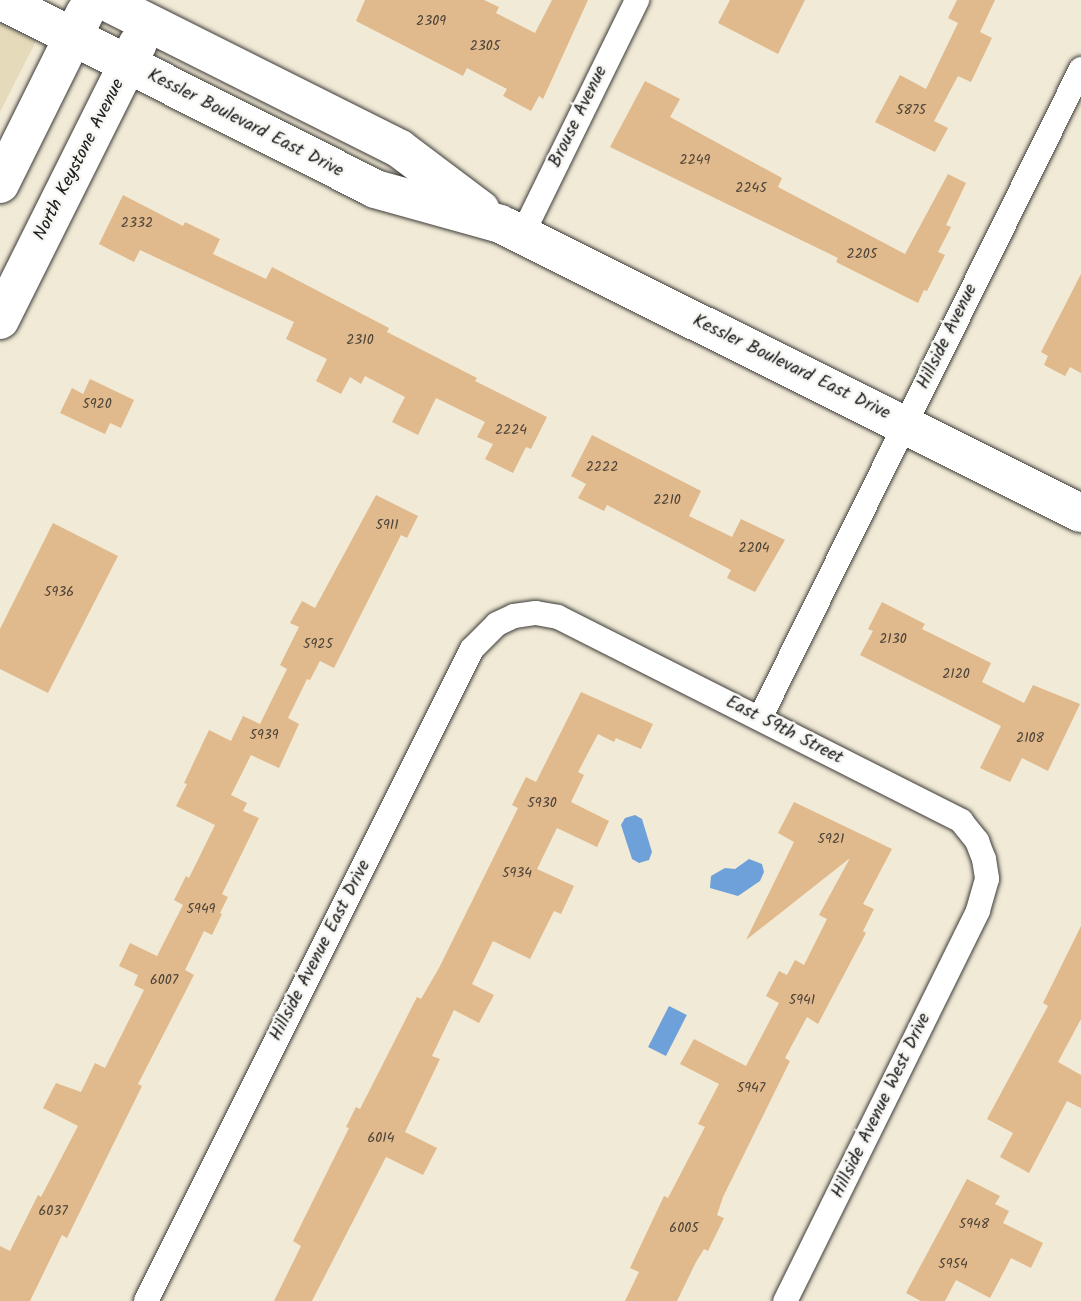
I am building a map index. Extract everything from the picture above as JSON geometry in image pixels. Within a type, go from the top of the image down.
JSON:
[{"type":"main road","name":"Kessler Boulevard East Drive","points":[[0,0],[375,188],[511,229]]},
{"type":"main road","points":[[0,184],[91,0]]},
{"type":"main road","name":"Kessler Boulevard East Drive","points":[[103,0],[154,11],[400,149],[511,229],[1081,513]]},
{"type":"main road","name":"North Keystone Avenue","points":[[0,320],[154,11]]},
{"type":"street","name":"Brouse Avenue","points":[[511,229],[637,0]]},
{"type":"street","name":"Hillside Avenue","points":[[760,718],[1081,69]]},
{"type":"street","name":"East 59th Street","points":[[514,616],[536,613],[558,617],[961,821],[977,841],[984,859],[987,879],[978,911]]},
{"type":"street","name":"Hillside Avenue East Drive","points":[[146,1301],[472,649],[488,631],[514,616]]},
{"type":"street","name":"Hillside Avenue West Drive","points":[[785,1301],[978,911]]},
{"type":"shaded area","points":[[0,15],[39,35],[0,112]]},
{"type":"water","points":[[635,815],[642,819],[652,852],[649,860],[639,863],[632,859],[621,825],[625,818]]},
{"type":"water","points":[[749,859],[762,864],[764,872],[760,881],[738,896],[710,888],[711,876],[725,868],[735,869]]},
{"type":"water","points":[[669,1006],[687,1015],[666,1056],[648,1047]]},
{"type":"building","points":[[365,0],[484,0],[499,7],[496,13],[535,33],[552,0],[588,0],[543,99],[539,96],[531,111],[503,96],[507,89],[467,68],[463,76],[356,21]]},
{"type":"building","points":[[730,0],[805,0],[778,54],[718,23]]},
{"type":"building","points":[[957,0],[995,0],[980,32],[992,38],[971,82],[958,76],[934,121],[948,128],[935,152],[875,122],[900,75],[926,89],[958,23],[948,18]]},
{"type":"building","points":[[645,81],[680,99],[670,117],[782,178],[778,187],[905,254],[948,174],[966,183],[946,225],[951,227],[938,252],[945,255],[918,303],[836,262],[838,258],[610,147]]},
{"type":"building","points":[[123,195],[183,226],[185,222],[220,239],[213,254],[266,279],[272,267],[389,328],[387,332],[477,378],[475,381],[547,417],[531,449],[526,447],[513,473],[485,459],[493,444],[477,437],[485,422],[436,398],[418,435],[392,422],[405,397],[365,376],[361,384],[350,377],[341,394],[316,381],[327,359],[286,339],[294,322],[140,250],[134,262],[99,244]]},
{"type":"building","points":[[1081,274],[1081,373],[1070,367],[1065,376],[1044,365],[1048,356],[1041,352]]},
{"type":"building","points":[[90,379],[134,400],[121,428],[110,423],[105,434],[60,413],[72,388],[83,394]]},
{"type":"building","points":[[592,435],[701,491],[689,516],[732,537],[741,519],[785,540],[755,592],[727,578],[731,570],[607,505],[604,511],[578,498],[586,484],[571,476]]},
{"type":"building","points":[[376,495],[418,516],[407,538],[401,535],[334,668],[320,661],[310,680],[307,679],[288,718],[299,724],[279,768],[251,755],[231,795],[247,803],[243,811],[259,818],[222,894],[228,897],[212,935],[204,931],[185,970],[194,975],[138,1084],[142,1086],[67,1238],[62,1235],[30,1301],[0,1301],[0,1246],[10,1251],[38,1195],[41,1197],[78,1126],[43,1108],[56,1083],[81,1092],[95,1063],[105,1068],[144,990],[134,985],[138,975],[119,966],[130,943],[157,956],[183,905],[174,900],[186,876],[189,878],[215,825],[176,806],[187,784],[184,783],[209,730],[231,741],[243,716],[260,724],[287,669],[280,665],[299,627],[290,623],[302,601],[315,608]]},
{"type":"building","points":[[53,523],[118,556],[48,693],[0,669],[0,629]]},
{"type":"building","points":[[882,602],[925,624],[922,629],[991,663],[982,682],[1024,703],[1033,685],[1080,704],[1048,771],[1022,758],[1010,782],[980,768],[1001,726],[860,655],[873,631],[868,629]]},
{"type":"building","points":[[581,692],[653,724],[641,749],[616,738],[614,742],[598,734],[578,772],[584,775],[571,802],[609,821],[597,847],[557,828],[537,869],[574,886],[561,914],[554,911],[530,959],[493,941],[472,984],[494,995],[479,1023],[454,1010],[432,1056],[440,1059],[405,1132],[437,1148],[423,1175],[386,1157],[312,1301],[274,1301],[301,1246],[293,1241],[349,1128],[346,1127],[356,1107],[360,1109],[417,997],[421,999],[439,968],[518,808],[512,805],[526,777],[536,782]]},
{"type":"building","points":[[794,802],[892,849],[863,904],[874,909],[863,931],[866,933],[818,1024],[807,1017],[785,1058],[790,1061],[723,1197],[717,1215],[724,1218],[708,1251],[704,1249],[696,1262],[677,1301],[625,1301],[639,1272],[630,1268],[664,1196],[668,1198],[705,1127],[698,1124],[719,1084],[680,1064],[694,1039],[746,1066],[779,1003],[766,996],[779,971],[787,975],[795,960],[804,965],[827,919],[819,915],[850,858],[746,940],[794,842],[778,833]]},
{"type":"building","points":[[1081,926],[1081,1019],[1058,1062],[1081,1075],[1081,1108],[1067,1101],[1029,1173],[1000,1157],[1013,1133],[987,1119],[1048,1006],[1043,1003]]},
{"type":"building","points":[[967,1179],[1000,1196],[995,1204],[1009,1211],[1003,1223],[1043,1243],[1031,1268],[1011,1258],[990,1298],[956,1280],[945,1301],[921,1301],[906,1293]]}]
